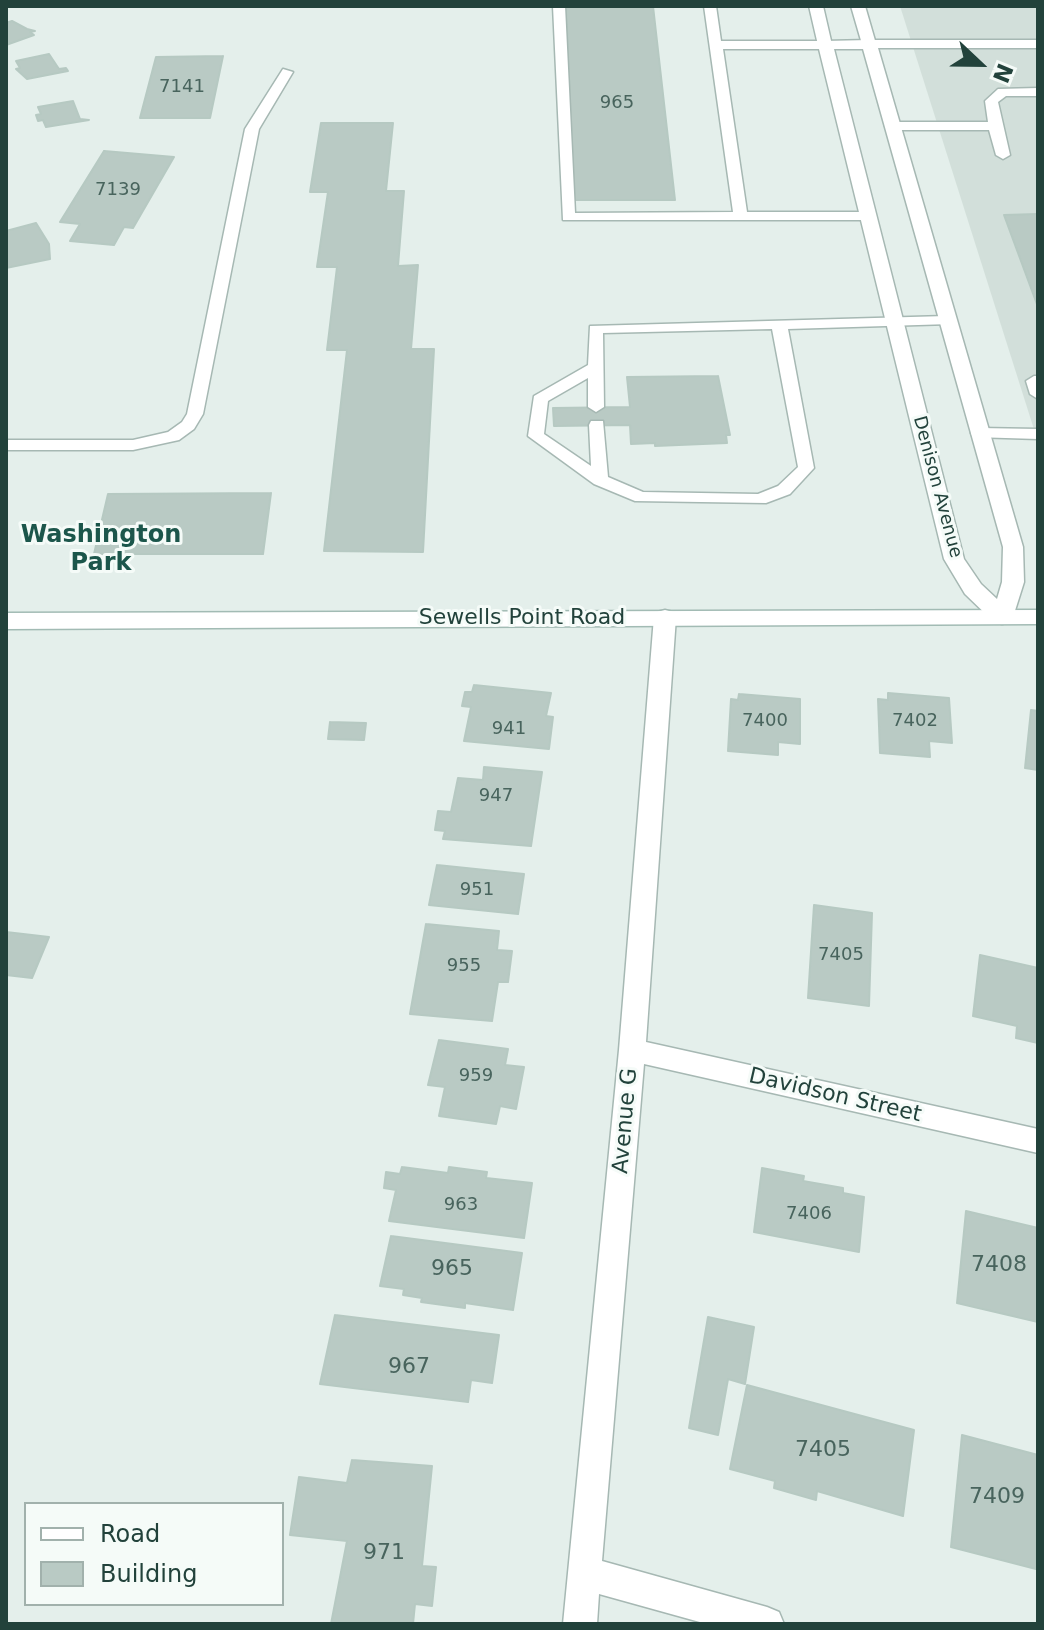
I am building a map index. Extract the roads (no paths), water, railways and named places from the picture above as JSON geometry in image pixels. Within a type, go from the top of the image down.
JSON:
[{"type":"street","name":"Denison Avenue","points":[[816,6],[954,559],[973,589],[1002,617]]},
{"type":"street","points":[[858,6],[1013,547],[1013,582],[1002,617]]},
{"type":"street","points":[[825,45],[1038,44]]},
{"type":"street","name":"Avenue G","points":[[580,1624],[632,1050],[665,617]]},
{"type":"street","name":"Sewells Point Road","points":[[6,621],[1038,617]]},
{"type":"street","name":"Davidson Street","points":[[632,1050],[1038,1141]]},
{"type":"street","points":[[585,1573],[767,1624]]},
{"type":"lane","points":[[559,6],[568,217],[868,216]]},
{"type":"lane","points":[[710,6],[741,216]]},
{"type":"lane","points":[[716,45],[825,45]]},
{"type":"lane","points":[[6,445],[142,444],[173,436],[188,425],[195,414],[252,129],[287,72]]},
{"type":"lane","points":[[1003,155],[991,101],[1003,92],[1038,92]]},
{"type":"lane","points":[[892,126],[995,126]]},
{"type":"lane","points":[[596,407],[595,329],[946,321]]},
{"type":"lane","points":[[596,367],[540,399],[536,436],[600,480],[641,497],[760,499],[784,490],[806,468],[779,324]]},
{"type":"lane","points":[[1038,381],[1034,381],[1038,394]]},
{"type":"lane","points":[[597,425],[600,480]]},
{"type":"lane","points":[[979,433],[1038,434]]},
{"type":"district","name":"Washington Park","points":[[101,550]]}]
